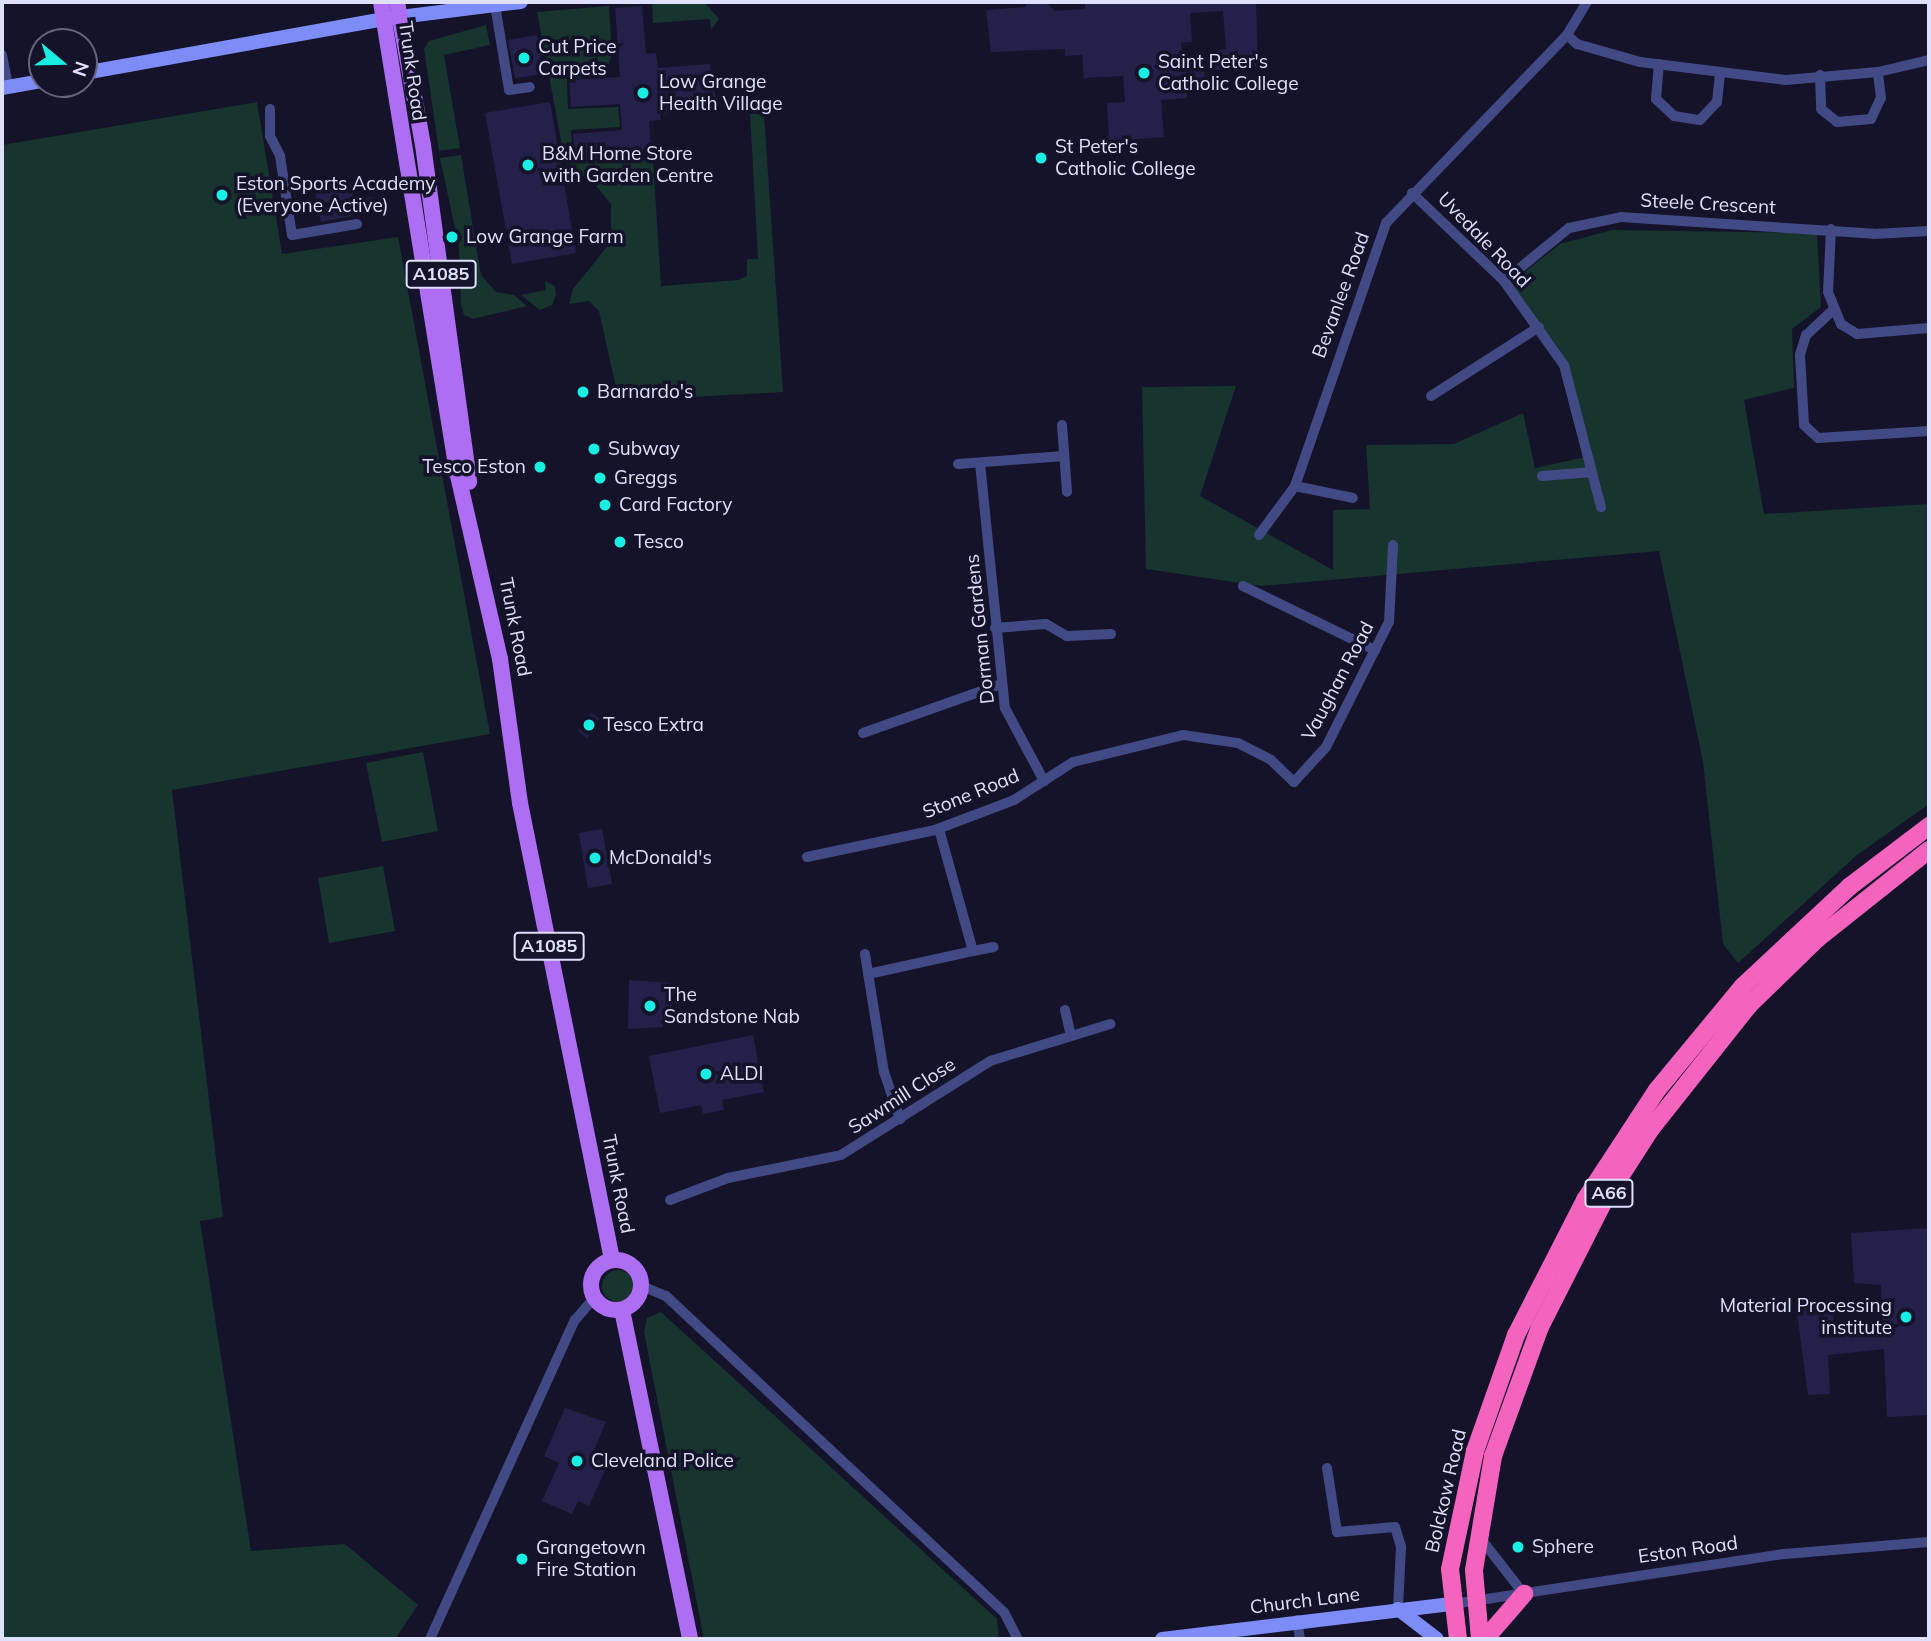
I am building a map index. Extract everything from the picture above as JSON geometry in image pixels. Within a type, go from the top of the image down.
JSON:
[{"type":"highway","name":"Bolckow Road","points":[[1458,1639],[1450,1569],[1455,1526],[1492,1396],[1585,1200],[1692,1044],[1788,940],[1929,827]]},
{"type":"highway","name":"A66","points":[[1483,1639],[1477,1602],[1479,1535],[1493,1456],[1540,1327],[1581,1244],[1650,1130],[1749,1005],[1817,939],[1929,850]]},
{"type":"highway","points":[[1483,1639],[1524,1594]]},
{"type":"main road","name":"Trunk Road","points":[[381,2],[393,12],[456,467],[474,533],[512,723],[520,803],[612,1260]]},
{"type":"main road","points":[[612,1260],[633,1266],[642,1286],[636,1301],[622,1310],[607,1309],[594,1298],[593,1275],[612,1260]]},
{"type":"main road","points":[[622,1310],[690,1639]]},
{"type":"street","points":[[98,70],[393,12],[521,2]]},
{"type":"street","name":"Bevanlee Road","points":[[1259,535],[1294,486],[1386,223],[1567,35],[1587,2]]},
{"type":"street","points":[[495,5],[509,90],[530,87]]},
{"type":"street","points":[[1567,35],[1577,44],[1659,64],[1786,80],[1878,72],[1929,60]]},
{"type":"street","points":[[2,55],[5,87],[28,83]]},
{"type":"street","points":[[1659,64],[1657,99],[1674,116],[1700,120],[1717,102],[1720,73]]},
{"type":"street","points":[[1821,75],[1821,108],[1837,122],[1871,119],[1881,98],[1878,72]]},
{"type":"street","points":[[270,109],[270,136],[280,156],[292,235],[357,224]]},
{"type":"street","name":"Uvedale Road","points":[[1412,193],[1504,281],[1564,365],[1601,507]]},
{"type":"street","name":"Steele Crescent","points":[[1504,281],[1553,237],[1592,220],[1621,217],[1831,229],[1874,234],[1929,231]]},
{"type":"street","points":[[1831,229],[1828,292],[1832,311],[1857,334],[1929,328]]},
{"type":"street","points":[[1832,311],[1806,335],[1800,355],[1804,425],[1818,438],[1929,431]]},
{"type":"street","points":[[1431,396],[1539,327]]},
{"type":"street","points":[[1062,425],[1067,492]]},
{"type":"street","points":[[958,464],[1064,456]]},
{"type":"street","name":"Dorman Gardens","points":[[980,463],[1005,708],[1044,781]]},
{"type":"street","points":[[1542,475],[1592,472]]},
{"type":"street","points":[[1294,486],[1353,498]]},
{"type":"street","name":"Vaughan Road","points":[[1183,735],[1238,743],[1271,760],[1294,782],[1326,747],[1389,622],[1393,545]]},
{"type":"street","points":[[1243,586],[1374,650]]},
{"type":"street","points":[[995,628],[1046,624],[1068,636],[1111,634]]},
{"type":"street","points":[[863,733],[1001,684]]},
{"type":"street","name":"Stone Road","points":[[807,858],[853,852],[939,829],[1014,800],[1073,762],[1183,735]]},
{"type":"street","points":[[939,829],[974,951]]},
{"type":"street","points":[[868,974],[995,947]]},
{"type":"street","points":[[865,954],[891,1106],[900,1119]]},
{"type":"street","points":[[1065,1010],[1071,1035]]},
{"type":"street","name":"Sawmill Close","points":[[670,1200],[728,1178],[841,1155],[990,1061],[1110,1024]]},
{"type":"street","points":[[642,1286],[666,1296],[995,1603],[1018,1639]]},
{"type":"street","points":[[430,1639],[575,1320],[594,1298]]},
{"type":"street","points":[[1327,1468],[1337,1532],[1395,1527],[1401,1546],[1398,1609],[1437,1639]]},
{"type":"street","points":[[1479,1535],[1503,1574],[1524,1594]]},
{"type":"street","name":"Eston Road","points":[[1453,1604],[1785,1554],[1929,1542]]},
{"type":"street","name":"Church Lane","points":[[1162,1639],[1297,1620],[1453,1604]]},
{"type":"street","points":[[1297,1620],[1300,1639]]},
{"type":"green space","points":[[704,2],[719,19],[711,30],[710,19],[653,23],[652,3]]},
{"type":"green space","points":[[609,6],[612,53],[605,76],[567,79],[568,109],[618,107],[620,127],[571,130],[573,162],[653,159],[661,286],[738,280],[747,276],[747,259],[758,259],[750,114],[764,114],[783,392],[619,401],[599,311],[589,301],[569,304],[573,289],[611,242],[611,204],[588,176],[568,177],[537,12]]},
{"type":"green space","points":[[486,25],[490,45],[444,55],[460,148],[439,151],[424,49],[429,41]]},
{"type":"green space","points":[[257,102],[282,254],[398,237],[490,734],[172,790],[223,1217],[200,1221],[251,1551],[345,1544],[418,1605],[395,1639],[2,1639],[2,145]]},
{"type":"green space","points":[[461,155],[481,275],[496,292],[514,295],[527,306],[473,319],[464,315],[461,305],[459,247],[440,158]]},
{"type":"green space","points":[[1612,230],[1817,233],[1821,307],[1792,329],[1794,388],[1744,400],[1764,514],[1929,504],[1929,804],[1857,855],[1738,963],[1723,944],[1703,762],[1659,551],[1261,586],[1146,569],[1142,387],[1236,386],[1200,496],[1333,570],[1333,510],[1370,509],[1366,445],[1454,444],[1523,413],[1535,468],[1590,456],[1565,359],[1508,285],[1560,244]]},
{"type":"green space","points":[[545,281],[555,286],[556,295],[552,305],[540,310],[521,295],[546,290]]},
{"type":"green space","points":[[423,752],[438,831],[382,842],[366,763]]},
{"type":"green space","points":[[383,866],[395,931],[329,943],[318,878]]},
{"type":"green space","points":[[618,1270],[629,1275],[634,1286],[629,1297],[618,1302],[607,1297],[602,1286],[607,1275]]},
{"type":"green space","points":[[661,1312],[997,1619],[999,1639],[704,1639],[644,1332],[647,1318]]},
{"type":"building","name":"Saint Peter's Catholic College","points":[[1026,2],[1047,2],[1054,11],[1085,9],[1085,2],[1256,2],[1258,67],[1204,71],[1205,77],[1186,82],[1187,98],[1161,100],[1164,137],[1109,141],[1107,103],[1125,102],[1123,76],[1084,78],[1082,55],[1065,56],[1065,49],[991,52],[986,10],[1026,7]],"holes":[[[1223,11],[1226,49],[1213,51],[1213,59],[1183,62],[1181,43],[1192,42],[1190,13]]]},
{"type":"building","name":"Low Grange Health Village","points":[[642,6],[646,54],[656,53],[658,68],[710,64],[717,110],[660,114],[661,120],[649,121],[651,155],[575,160],[573,134],[622,130],[620,104],[571,107],[569,80],[620,77],[615,8]]},
{"type":"building","name":"Cut Price Carpets","points":[[537,35],[543,74],[515,78],[508,40]]},
{"type":"building","name":"B&M Home Store with Garden Centre","points":[[550,102],[576,253],[512,264],[485,113]]},
{"type":"building","points":[[350,183],[354,201],[372,197],[375,211],[321,222],[315,190]]},
{"type":"building","name":"Tesco Extra","points":[[591,713],[600,719],[587,738],[578,731]]},
{"type":"building","name":"McDonald's","points":[[602,829],[612,884],[588,888],[579,833]]},
{"type":"building","name":"The Sandstone Nab","points":[[629,980],[671,983],[671,1014],[663,1014],[663,1027],[628,1029]]},
{"type":"building","name":"ALDI","points":[[753,1035],[764,1092],[722,1100],[724,1110],[703,1114],[701,1105],[660,1113],[649,1056]]},
{"type":"building","name":"Material Processing institute","points":[[1929,1228],[1927,1415],[1887,1417],[1884,1349],[1828,1355],[1830,1394],[1808,1395],[1796,1306],[1832,1305],[1834,1334],[1883,1331],[1881,1285],[1854,1283],[1851,1233]]},
{"type":"building","name":"Cleveland Police","points":[[565,1408],[606,1422],[591,1457],[608,1464],[589,1506],[578,1501],[572,1514],[542,1501],[559,1463],[544,1456]]},
{"type":"place","name":"Cut Price Carpets","points":[[524,58]]},
{"type":"place","name":"Saint Peter's Catholic College","points":[[1144,73]]},
{"type":"place","name":"Low Grange Health Village","points":[[643,93]]},
{"type":"place","name":"St Peter's Catholic College","points":[[1041,158]]},
{"type":"place","name":"B&M Home Store with Garden Centre","points":[[528,165]]},
{"type":"place","name":"Eston Sports Academy (Everyone Active)","points":[[222,195]]},
{"type":"place","name":"Low Grange Farm","points":[[452,237]]},
{"type":"place","name":"Barnardo's","points":[[583,392]]},
{"type":"place","name":"Subway","points":[[594,449]]},
{"type":"place","name":"Tesco Eston","points":[[540,467]]},
{"type":"place","name":"Greggs","points":[[600,478]]},
{"type":"place","name":"Card Factory","points":[[605,505]]},
{"type":"place","name":"Tesco","points":[[620,542]]},
{"type":"place","name":"Tesco Extra","points":[[589,725]]},
{"type":"place","name":"McDonald's","points":[[595,858]]},
{"type":"place","name":"The Sandstone Nab","points":[[650,1006]]},
{"type":"place","name":"ALDI","points":[[706,1074]]},
{"type":"place","name":"Material Processing institute","points":[[1906,1317]]},
{"type":"place","name":"Cleveland Police","points":[[577,1461]]},
{"type":"place","name":"Sphere","points":[[1518,1547]]},
{"type":"place","name":"Grangetown Fire Station","points":[[522,1559]]}]
